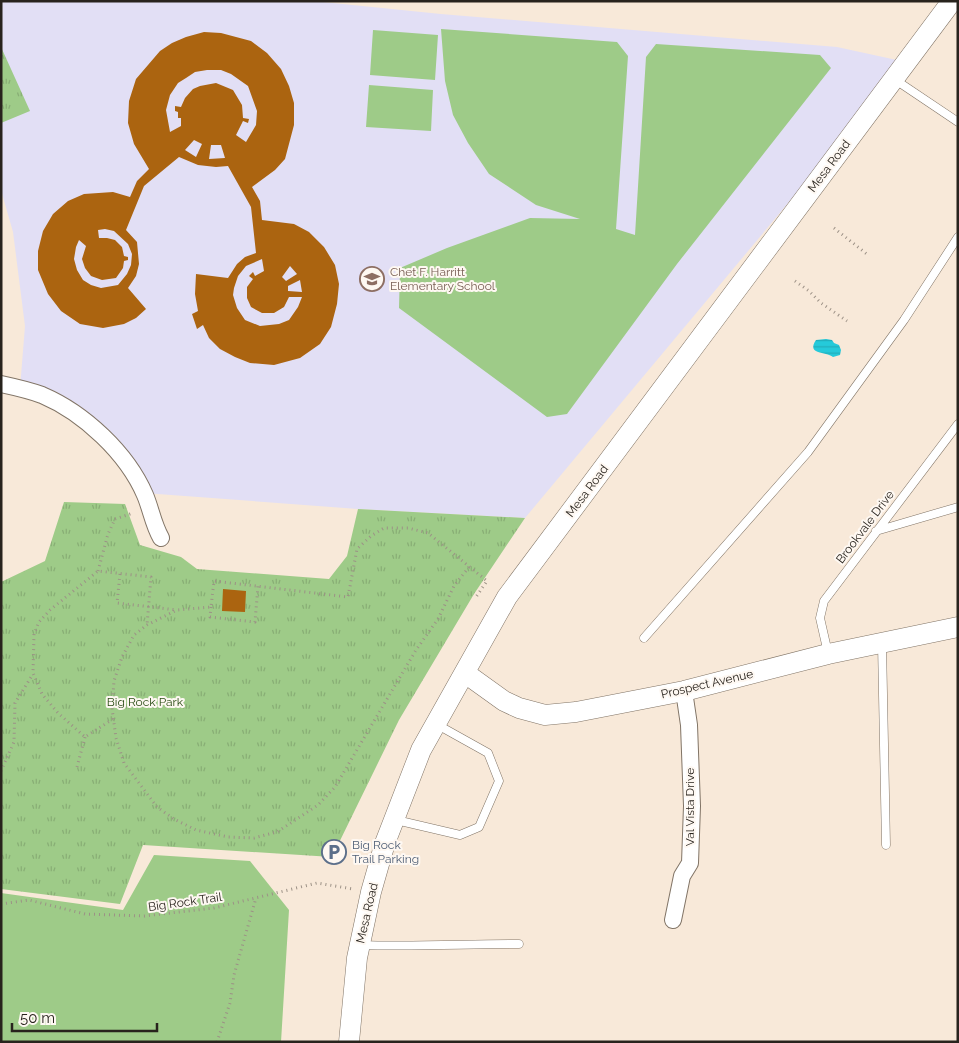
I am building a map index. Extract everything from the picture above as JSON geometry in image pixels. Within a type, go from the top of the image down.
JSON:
[{"type":"street","name":"Mesa Road","points":[[350,1042],[352,1006],[360,945],[371,892],[385,843],[421,750],[507,597],[952,1]]},
{"type":"street","points":[[1,384],[41,395],[61,404],[80,416],[122,457],[144,493],[161,538]]},
{"type":"street","name":"Prospect Avenue","points":[[466,673],[504,701],[518,708],[544,715],[576,712],[684,691],[828,654],[958,627]]},
{"type":"street","name":"Val Vista Drive","points":[[673,920],[682,876],[690,863],[692,806],[688,725],[684,691]]},
{"type":"lane","points":[[894,78],[958,122]]},
{"type":"lane","points":[[644,638],[808,452],[904,320],[958,237]]},
{"type":"lane","name":"Brookvale Drive","points":[[828,654],[820,618],[824,601],[958,424]]},
{"type":"lane","points":[[876,531],[958,507]]},
{"type":"lane","points":[[882,644],[886,845]]},
{"type":"lane","points":[[394,819],[460,835],[479,827],[499,780],[488,753],[436,724]]},
{"type":"lane","points":[[360,945],[397,947],[455,944],[519,944]]},
{"type":"path","points":[[834,228],[868,255]]},
{"type":"path","points":[[796,281],[809,290],[821,303],[847,321]]},
{"type":"path","points":[[84,737],[58,713],[42,694],[33,673],[34,634],[39,622],[50,610],[98,571],[108,534],[115,520],[150,509]]},
{"type":"path","points":[[258,586],[255,622],[210,617],[214,581],[258,586],[348,597],[357,549],[371,536],[384,528],[408,528],[428,533],[487,581],[476,597]]},
{"type":"path","points":[[177,610],[146,625],[134,635],[122,657],[114,681],[112,708],[116,738],[124,763],[157,808],[174,819],[196,830],[228,837],[254,838],[277,832],[318,805],[335,787],[416,650],[438,619],[454,586],[469,567]]},
{"type":"path","points":[[98,571],[151,577],[146,625]]},
{"type":"path","points":[[120,574],[117,603],[177,610],[211,607]]},
{"type":"path","points":[[1,771],[14,742],[15,703],[33,673]]},
{"type":"path","points":[[78,767],[84,737],[113,719]]},
{"type":"path","name":"Big Rock Trail","points":[[1,904],[29,900],[84,914],[144,916],[214,908],[317,884],[371,892]]},
{"type":"path","points":[[217,1042],[230,1003],[234,975],[256,898]]},
{"type":"shaded area","name":"Chet F. Harritt Elementary School","points":[[1,1],[313,1],[441,14],[837,47],[906,62],[525,518],[358,509],[144,493],[97,431],[20,388],[25,326],[13,232],[1,190]]},
{"type":"green space","points":[[441,29],[617,42],[628,56],[616,229],[635,235],[646,57],[656,44],[820,55],[831,68],[677,264],[567,414],[547,417],[399,308],[400,268],[447,248],[530,218],[580,219],[536,205],[489,174],[468,143],[453,115],[445,81]]},
{"type":"green space","points":[[373,30],[438,35],[435,80],[370,75]]},
{"type":"green space","points":[[1,47],[30,111],[1,123]]},
{"type":"green space","points":[[369,85],[433,90],[431,131],[366,127]]},
{"type":"green space","name":"Big Rock Park","points":[[64,502],[125,504],[140,545],[181,557],[197,569],[329,579],[347,556],[358,509],[525,518],[474,594],[399,720],[332,857],[143,845],[120,904],[1,889],[1,582],[45,561]]},
{"type":"green space","points":[[154,855],[250,861],[289,910],[281,1042],[1,1042],[1,893],[123,910]]},
{"type":"water","points":[[816,340],[832,340],[839,345],[840,355],[833,357],[818,352],[813,348]]},
{"type":"building","points":[[204,32],[221,33],[251,41],[267,53],[281,69],[289,86],[294,103],[294,125],[285,159],[275,170],[252,187],[260,201],[262,220],[294,224],[309,232],[324,247],[335,265],[339,284],[337,304],[331,327],[320,344],[300,358],[274,365],[250,363],[220,349],[209,338],[203,325],[197,329],[192,314],[198,311],[195,294],[196,274],[228,278],[237,264],[245,257],[256,253],[251,207],[228,166],[198,165],[179,157],[144,186],[126,230],[137,242],[139,264],[136,276],[128,288],[146,309],[136,318],[124,324],[103,328],[80,324],[61,311],[48,294],[38,270],[38,251],[43,231],[53,214],[68,201],[84,194],[113,192],[130,197],[137,181],[149,169],[134,144],[128,123],[129,101],[136,79],[160,51],[186,37]],"holes":[[[221,70],[231,74],[248,86],[257,111],[256,125],[246,142],[236,135],[243,121],[248,123],[249,119],[243,118],[242,105],[233,90],[216,83],[193,89],[185,98],[181,107],[175,106],[178,118],[181,118],[181,126],[170,132],[166,110],[170,95],[178,83],[195,72]],[[194,140],[202,144],[196,157],[185,150]],[[211,145],[221,145],[225,158],[209,159]],[[105,229],[114,231],[128,244],[132,254],[131,265],[127,274],[118,285],[101,288],[91,285],[83,280],[77,270],[74,259],[79,240],[86,246],[82,259],[85,268],[91,276],[102,280],[116,278],[123,268],[124,261],[128,260],[128,257],[124,256],[122,247],[115,240],[99,238],[98,230]],[[262,259],[264,271],[255,276],[253,272],[249,276],[253,279],[247,287],[247,298],[251,307],[262,313],[274,313],[284,307],[289,297],[302,297],[298,307],[289,320],[279,324],[260,326],[245,320],[237,308],[233,295],[238,276],[246,266]],[[290,266],[297,274],[286,281],[282,277]],[[300,280],[302,292],[288,291],[288,286]]]},
{"type":"building","points":[[223,589],[246,591],[245,612],[222,611]]},
{"type":"place","name":"Chet F. Harritt Elementary School","points":[[372,279]]},
{"type":"place","name":"Big Rock Trail Parking","points":[[334,852]]}]
